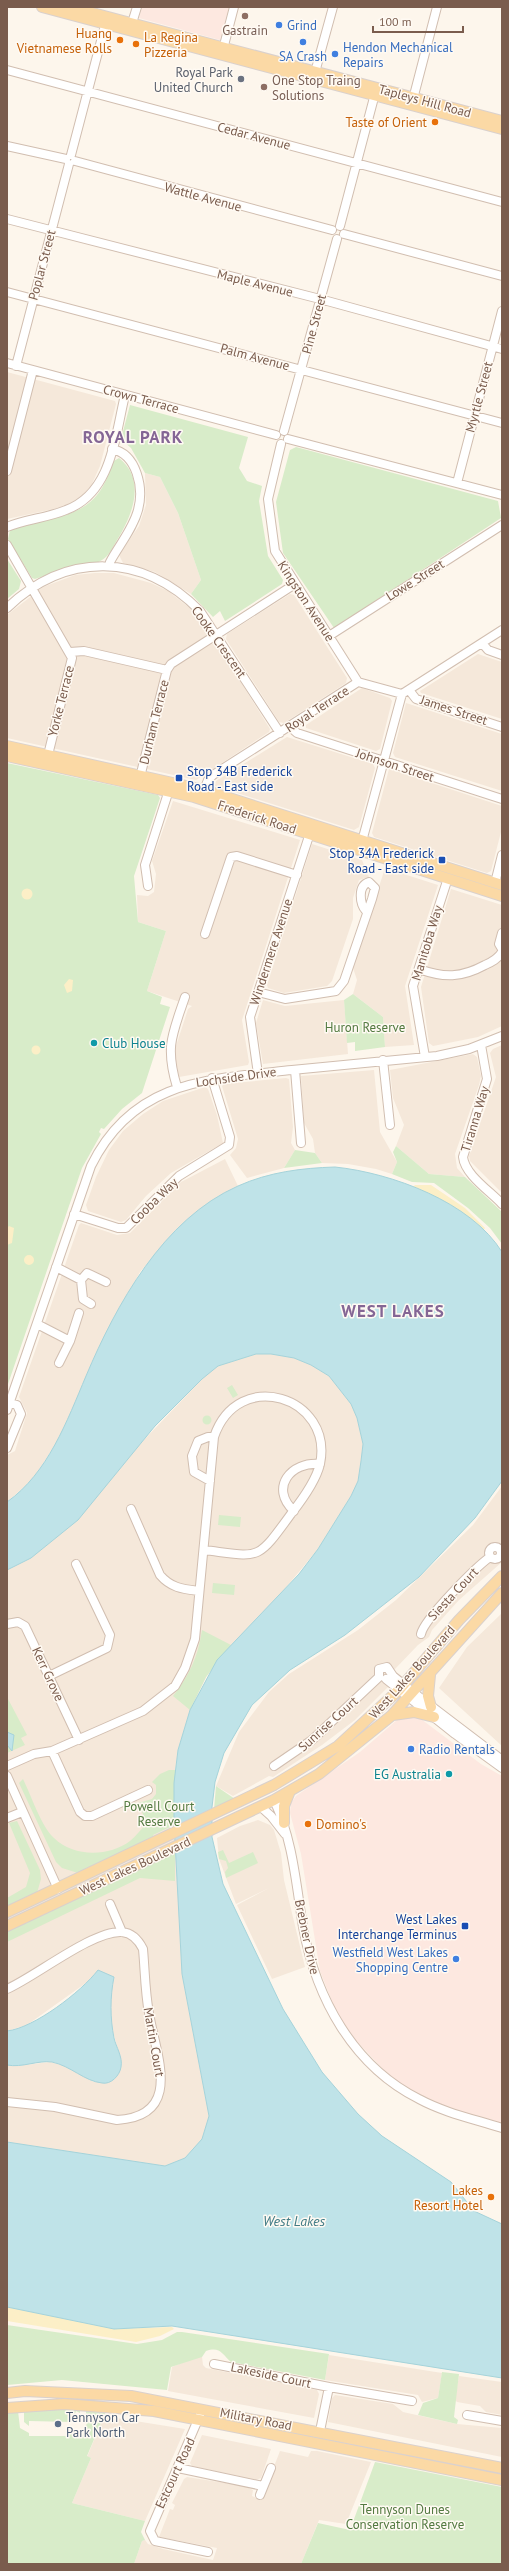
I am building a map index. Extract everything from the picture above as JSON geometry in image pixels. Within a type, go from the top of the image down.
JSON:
[{"type":"main road","name":"Tapleys Hill Road","points":[[42,7],[107,20],[375,92],[502,121]]},
{"type":"main road","name":"Tapleys Hill Road","points":[[70,7],[107,20],[132,23],[222,51]]},
{"type":"main road","name":"Tapleys Hill Road","points":[[412,101],[502,130]]},
{"type":"main road","name":"Frederick Road","points":[[7,746],[48,754],[140,779],[169,790],[310,833],[361,845],[498,884]]},
{"type":"main road","name":"Frederick Road","points":[[7,756],[204,790],[502,896]]},
{"type":"main road","name":"West Lakes Boulevard","points":[[7,1912],[274,1785],[338,1746],[401,1687],[459,1620],[502,1576]]},
{"type":"main road","name":"West Lakes Boulevard","points":[[8,1925],[261,1807],[319,1774],[391,1716],[502,1593]]},
{"type":"main road","points":[[430,1674],[428,1688],[431,1707]]},
{"type":"main road","points":[[391,1716],[414,1712],[434,1717]]},
{"type":"main road","points":[[284,1823],[284,1806],[290,1791]]},
{"type":"main road","points":[[230,1806],[243,1806],[264,1797],[274,1800]]},
{"type":"main road","name":"West Lakes Boulevard","points":[[58,1889],[62,1900]]},
{"type":"main road","name":"Military Road","points":[[7,2393],[25,2391],[107,2394],[202,2408],[502,2468]]},
{"type":"main road","name":"Military Road","points":[[7,2408],[64,2404],[105,2406],[200,2419],[502,2480]]},
{"type":"street","points":[[132,23],[137,7]]},
{"type":"street","points":[[222,51],[234,7]]},
{"type":"street","points":[[314,75],[332,7]]},
{"type":"street","points":[[412,101],[437,7]]},
{"type":"street","name":"Poplar Street","points":[[16,366],[107,20]]},
{"type":"street","name":"Cedar Avenue","points":[[7,70],[88,93],[502,202]]},
{"type":"street","points":[[344,234],[337,239],[332,235],[332,230],[340,226],[375,92]]},
{"type":"street","name":"Wattle Avenue","points":[[7,146],[70,160],[332,230]]},
{"type":"street","name":"Maple Avenue","points":[[7,218],[320,299],[502,349]]},
{"type":"street","points":[[340,226],[343,228],[344,234]]},
{"type":"street","points":[[344,234],[502,276]]},
{"type":"street","name":"Pine Street","points":[[284,431],[337,239]]},
{"type":"street","name":"Palm Avenue","points":[[7,292],[502,423]]},
{"type":"street","name":"Myrtle Street","points":[[457,483],[502,311]]},
{"type":"street","name":"Crown Terrace","points":[[7,363],[276,435]]},
{"type":"street","points":[[7,471],[33,370]]},
{"type":"street","points":[[7,527],[65,511],[91,496],[106,470],[125,395]]},
{"type":"street","points":[[280,431],[284,431],[288,434],[288,439],[281,444],[277,441],[276,435],[280,431]]},
{"type":"street","points":[[288,439],[502,495]]},
{"type":"street","name":"Kingston Avenue","points":[[281,444],[268,508],[278,558],[358,682]]},
{"type":"street","points":[[109,566],[138,510],[140,493],[138,477],[130,458],[112,449]]},
{"type":"street","name":"Lowe Street","points":[[329,636],[502,525]]},
{"type":"street","name":"Yorke Terrace","points":[[7,545],[70,652],[72,658],[48,754]]},
{"type":"street","name":"Cooke Crescent","points":[[7,608],[32,587],[54,575],[74,568],[109,566],[130,569],[145,575],[178,592],[200,611],[217,634],[280,733]]},
{"type":"street","name":"Durham Terrace","points":[[140,779],[167,670],[171,664],[295,584]]},
{"type":"street","points":[[361,845],[383,762],[405,692],[502,630]]},
{"type":"street","points":[[482,643],[488,650],[502,655]]},
{"type":"street","points":[[70,652],[84,651],[167,670]]},
{"type":"street","name":"Royal Terrace","points":[[204,790],[208,780],[213,775],[358,682],[405,692]]},
{"type":"street","name":"James Street","points":[[405,692],[416,699],[502,726]]},
{"type":"street","name":"Johnson Street","points":[[290,727],[292,731],[383,762],[502,799]]},
{"type":"street","points":[[148,886],[145,865],[169,790]]},
{"type":"street","name":"Windermere Avenue","points":[[258,1074],[250,1026],[250,1017],[310,833]]},
{"type":"street","points":[[205,934],[231,857],[237,856],[297,874]]},
{"type":"street","points":[[498,884],[502,856]]},
{"type":"street","name":"Manitoba Way","points":[[425,1057],[413,994],[418,969],[448,878]]},
{"type":"street","points":[[258,992],[285,999],[336,991],[344,981],[366,911]]},
{"type":"street","points":[[418,969],[438,976],[465,974],[495,960],[502,950],[499,944],[502,932]]},
{"type":"street","points":[[177,1087],[169,1058],[170,1046],[185,997]]},
{"type":"street","name":"Lochside Drive","points":[[8,1406],[92,1166],[108,1137],[133,1111],[147,1101],[177,1087],[212,1078],[425,1057],[481,1044],[502,1036]]},
{"type":"street","name":"Tiranna Way","points":[[481,1044],[487,1079],[463,1150],[464,1164],[502,1204]]},
{"type":"street","points":[[383,1060],[390,1125]]},
{"type":"street","points":[[294,1070],[301,1143]]},
{"type":"street","name":"Cooba Way","points":[[74,1214],[118,1228],[126,1228],[179,1176],[226,1148],[230,1137],[212,1078]]},
{"type":"street","points":[[56,1268],[81,1280]]},
{"type":"street","points":[[91,1304],[83,1299],[81,1280],[87,1273],[92,1273],[106,1282]]},
{"type":"street","points":[[59,1362],[70,1341],[78,1313]]},
{"type":"street","points":[[36,1324],[70,1341]]},
{"type":"street","points":[[7,1766],[34,1754],[52,1751],[143,1711],[175,1686],[185,1668],[193,1647],[204,1550],[214,1437],[221,1421],[239,1403],[251,1398],[276,1397],[298,1407],[308,1414],[315,1424],[321,1450],[320,1464],[314,1478],[294,1511],[262,1552],[249,1556],[204,1550]]},
{"type":"street","points":[[7,1448],[21,1414],[17,1405],[8,1406]]},
{"type":"street","points":[[210,1481],[194,1472],[192,1456],[198,1441],[208,1437],[214,1437]]},
{"type":"street","points":[[294,1511],[284,1500],[283,1487],[287,1477],[300,1465],[320,1464]]},
{"type":"street","points":[[131,1509],[160,1575],[166,1582],[179,1589],[199,1591]]},
{"type":"street","name":"Siesta Court","points":[[421,1634],[422,1628],[440,1607],[499,1555]]},
{"type":"street","points":[[49,1676],[107,1648],[109,1642],[110,1635],[76,1564]]},
{"type":"street","name":"Kerr Grove","points":[[7,1624],[18,1622],[25,1626],[79,1740]]},
{"type":"street","name":"Sunrise Court","points":[[274,1766],[312,1740],[385,1677],[411,1695]]},
{"type":"street","points":[[411,1695],[431,1707],[502,1760]]},
{"type":"street","points":[[411,1695],[434,1717],[502,1768]]},
{"type":"street","points":[[52,1751],[80,1812],[85,1816],[92,1816],[148,1790]]},
{"type":"street","points":[[7,1776],[58,1889]]},
{"type":"street","name":"Brebner Drive","points":[[274,1800],[284,1823],[311,1964],[323,1995],[339,2026],[371,2064],[400,2089],[445,2111],[502,2128]]},
{"type":"street","name":"Brebner Drive","points":[[261,1807],[280,1826],[287,1838]]},
{"type":"street","points":[[7,1818],[22,1812]]},
{"type":"street","points":[[7,1989],[72,1951],[106,1936],[122,1932],[110,1904]]},
{"type":"street","name":"Martin Court","points":[[7,2102],[55,2107],[117,2120],[141,2114],[157,2098],[163,2078],[149,2015],[142,1949],[136,1940],[122,1932]]},
{"type":"street","name":"Lakeside Court","points":[[214,2364],[329,2387],[412,2401]]},
{"type":"street","name":"Lakeside Court","points":[[320,2431],[329,2387]]},
{"type":"street","name":"Estcourt Road","points":[[202,2408],[200,2419],[155,2515],[150,2531],[151,2537],[155,2541],[208,2552]]},
{"type":"street","points":[[467,2415],[502,2421]]},
{"type":"street","points":[[178,2468],[263,2486]]},
{"type":"street","points":[[260,2495],[271,2468]]},
{"type":"shaded area","points":[[142,7],[229,7],[220,40],[139,18]]},
{"type":"shaded area","points":[[7,372],[115,401],[116,404],[100,466],[91,486],[80,498],[63,507],[7,519]]},
{"type":"shaded area","points":[[145,473],[160,477],[178,513],[201,580],[191,594],[155,572],[123,563],[119,555],[139,526],[146,505]]},
{"type":"shaded area","points":[[114,573],[151,583],[168,591],[191,609],[207,629],[206,633],[213,644],[217,644],[270,729],[269,732],[196,780],[7,738],[7,615],[43,587],[75,575]]},
{"type":"shaded area","points":[[290,594],[294,595],[347,678],[346,683],[284,723],[279,722],[226,639],[227,634]]},
{"type":"shaded area","points":[[478,654],[502,662],[502,719],[421,693],[420,691]]},
{"type":"shaded area","points":[[362,688],[390,698],[392,701],[380,749],[376,751],[306,728],[306,725]]},
{"type":"shaded area","points":[[406,703],[502,734],[502,791],[395,757],[393,753]]},
{"type":"shaded area","points":[[287,737],[373,764],[375,768],[359,827],[354,830],[215,786],[216,781]]},
{"type":"shaded area","points":[[389,769],[502,806],[502,828],[491,871],[487,873],[374,837],[372,833]]},
{"type":"shaded area","points":[[173,801],[300,840],[242,1020],[249,1062],[248,1065],[179,1077],[175,1056],[176,1046],[188,1009],[192,1006],[147,991],[166,931],[138,922],[137,895],[148,896],[154,892],[156,874],[152,861]]},
{"type":"shaded area","points":[[312,844],[362,860],[369,877],[359,880],[353,898],[353,919],[332,981],[327,986],[284,993],[268,988],[267,985]]},
{"type":"shaded area","points":[[385,868],[438,885],[405,986],[414,1045],[385,1047],[383,1017],[353,994],[357,980],[353,968]]},
{"type":"shaded area","points":[[451,889],[502,905],[502,1026],[478,1037],[433,1046],[429,1043],[421,987]]},
{"type":"shaded area","points":[[263,1000],[285,1006],[344,1000],[348,1054],[263,1064],[256,1023]]},
{"type":"shaded area","points":[[502,1045],[502,1193],[470,1161],[469,1156],[496,1077],[490,1053],[493,1049]]},
{"type":"shaded area","points":[[473,1054],[477,1057],[481,1076],[455,1154],[457,1168],[465,1177],[429,1174],[396,1146],[404,1125],[393,1098],[390,1070]]},
{"type":"shaded area","points":[[374,1070],[380,1132],[397,1162],[392,1174],[376,1169],[348,1164],[322,1163],[315,1153],[313,1139],[304,1123],[301,1076]]},
{"type":"shaded area","points":[[286,1078],[289,1079],[293,1127],[291,1143],[295,1150],[284,1168],[247,1178],[230,1155],[236,1148],[238,1139],[222,1086],[224,1084]]},
{"type":"shaded area","points":[[205,1087],[208,1089],[217,1115],[223,1143],[171,1173],[146,1196],[126,1220],[121,1222],[88,1211],[86,1205],[96,1177],[109,1150],[123,1131],[143,1114],[163,1101]]},
{"type":"shaded area","points":[[225,1159],[238,1186],[190,1217],[169,1238],[140,1272],[97,1352],[61,1436],[32,1480],[7,1502],[7,1455],[15,1451],[27,1413],[19,1397],[79,1225],[81,1223],[117,1235],[130,1233],[181,1182]]},
{"type":"shaded area","points":[[256,1354],[271,1354],[294,1358],[311,1365],[329,1376],[351,1404],[357,1418],[363,1444],[358,1481],[351,1496],[318,1549],[278,1597],[231,1645],[206,1677],[190,1710],[178,1750],[174,1783],[174,1823],[182,1974],[209,2116],[202,2139],[185,2158],[165,2166],[7,2142],[7,2065],[16,2066],[50,2062],[63,2065],[94,2082],[120,2056],[111,2025],[111,1994],[114,1977],[90,1980],[27,2025],[7,2031],[7,1570],[31,1558],[208,1373],[218,1366]]},
{"type":"shaded area","points":[[502,1486],[502,1562],[459,1600],[432,1630],[429,1637],[418,1645],[395,1669],[384,1682],[388,1687],[355,1720],[322,1745],[273,1777],[269,1776],[233,1796],[216,1786],[239,1732],[269,1692],[289,1674],[358,1630],[396,1600],[473,1525]]},
{"type":"shaded area","points":[[502,1613],[502,1746],[439,1688],[467,1647]]},
{"type":"shaded area","points":[[407,1717],[421,1719],[481,1764],[502,1776],[502,2126],[437,2103],[402,2085],[382,2068],[347,2031],[333,2004],[320,1971],[301,1854],[290,1813],[291,1803],[296,1796],[360,1752],[397,1720]]},
{"type":"shaded area","points":[[258,1820],[270,1825],[274,1830],[281,1853],[284,1880],[305,1967],[272,1979],[237,1905],[269,1888],[236,1904],[219,1859],[217,1838],[240,1826]]},
{"type":"shaded area","points":[[329,2355],[442,2373],[438,2398],[422,2402],[418,2395],[325,2380]]},
{"type":"shaded area","points":[[199,2356],[202,2357],[203,2365],[206,2368],[317,2390],[319,2394],[314,2418],[168,2391],[172,2367]]},
{"type":"shaded area","points":[[459,2376],[502,2382],[502,2415],[486,2412],[480,2406],[457,2402],[455,2400]]},
{"type":"shaded area","points":[[335,2395],[393,2404],[403,2412],[457,2424],[502,2428],[502,2457],[328,2422],[332,2398]]},
{"type":"shaded area","points":[[104,2416],[185,2429],[145,2521],[72,2503],[91,2458],[87,2457]]},
{"type":"shaded area","points":[[202,2435],[271,2449],[261,2478],[256,2480],[192,2466],[190,2463]]},
{"type":"shaded area","points":[[280,2451],[308,2457],[311,2451],[317,2451],[371,2462],[346,2524],[319,2520],[301,2564],[134,2564],[142,2541],[145,2540],[148,2544],[163,2549],[213,2560],[217,2548],[159,2537],[170,2509],[173,2510],[175,2505],[172,2503],[184,2479],[187,2477],[244,2486],[253,2490],[252,2496],[261,2500]]},
{"type":"green space","points":[[130,405],[248,437],[239,468],[247,481],[262,486],[259,501],[268,556],[283,580],[282,584],[225,621],[220,611],[213,617],[191,594],[201,580],[178,513],[160,477],[145,473],[131,448],[121,439]]},
{"type":"green space","points":[[296,447],[498,501],[501,518],[334,628],[283,553],[276,502],[290,450]]},
{"type":"green space","points":[[119,458],[128,467],[133,477],[135,487],[134,498],[128,520],[109,554],[98,562],[71,566],[39,578],[32,578],[8,539],[10,530],[59,517],[86,505],[97,495],[106,481],[112,462]]},
{"type":"green space","points":[[7,559],[21,581],[19,589],[7,599]]},
{"type":"green space","points":[[7,763],[158,795],[160,798],[134,876],[138,922],[166,931],[147,991],[162,997],[160,1004],[170,1007],[142,1093],[122,1109],[104,1129],[101,1128],[99,1132],[101,1134],[82,1168],[7,1387]]},
{"type":"green space","name":"Huron Reserve","points":[[353,994],[383,1017],[385,1047],[355,1051],[355,1042],[347,1043],[344,1000]]},
{"type":"green space","points":[[396,1146],[429,1174],[465,1177],[502,1212],[502,1244],[490,1228],[468,1208],[434,1183],[412,1182],[392,1174],[397,1162],[393,1152]]},
{"type":"green space","points":[[295,1150],[315,1153],[322,1163],[284,1168]]},
{"type":"green space","points":[[232,1385],[238,1395],[233,1398],[227,1388]]},
{"type":"green space","points":[[205,1416],[209,1416],[211,1420],[209,1424],[205,1424],[203,1422],[203,1418]]},
{"type":"green space","points":[[219,1515],[241,1517],[240,1527],[218,1525]]},
{"type":"green space","points":[[213,1583],[235,1585],[234,1595],[212,1593]]},
{"type":"green space","points":[[202,1630],[231,1645],[206,1677],[190,1710],[173,1696],[184,1681],[192,1666],[198,1649]]},
{"type":"green space","points":[[7,1697],[27,1735],[21,1738],[25,1745],[7,1753]]},
{"type":"green space","name":"Powell Court Reserve","points":[[169,1770],[176,1770],[174,1825],[153,1835],[154,1838],[78,1873],[62,1868],[56,1862],[19,1783],[23,1779],[45,1826],[54,1838],[71,1849],[91,1853],[112,1850],[130,1841],[134,1837],[147,1823],[138,1803],[152,1799],[156,1794],[156,1785],[152,1782],[160,1774]]},
{"type":"green space","points":[[216,1786],[235,1799],[214,1809]]},
{"type":"green space","points":[[17,1821],[40,1870],[41,1879],[37,1893],[7,1907],[7,1898],[26,1887],[30,1873],[9,1823]]},
{"type":"green space","points":[[223,1850],[229,1863],[253,1852],[258,1863],[226,1878],[225,1872],[228,1868],[226,1861],[219,1859],[218,1852]]},
{"type":"green space","points":[[175,1852],[175,1881],[140,1878],[7,1942],[7,1932]]},
{"type":"green space","points":[[7,2325],[137,2344],[162,2340],[177,2332],[182,2332],[329,2354],[325,2380],[231,2362],[215,2349],[206,2351],[202,2357],[171,2367],[167,2390],[62,2380],[7,2385]]},
{"type":"green space","points":[[442,2372],[459,2374],[454,2417],[458,2420],[457,2424],[418,2415],[423,2403],[438,2398]]},
{"type":"green space","points":[[80,2409],[80,2413],[76,2411],[72,2422],[29,2421],[29,2426],[24,2422],[24,2411]]},
{"type":"green space","points":[[86,2410],[106,2411],[87,2456],[91,2458],[72,2503],[145,2521],[141,2532],[145,2540],[142,2541],[134,2564],[7,2564],[7,2412],[18,2411],[20,2428],[29,2433],[29,2436],[67,2436],[67,2433],[83,2435],[89,2417],[86,2415]]},
{"type":"green space","name":"Tennyson Dunes Conservation Reserve","points":[[375,2462],[502,2487],[502,2564],[301,2564],[318,2523],[350,2530]]},
{"type":"sand","points":[[25,889],[29,889],[31,890],[31,898],[25,899],[22,896],[22,892]]},
{"type":"sand","points":[[69,979],[73,980],[72,991],[67,993],[64,985]]},
{"type":"sand","points":[[36,1045],[41,1050],[36,1055],[31,1050]]},
{"type":"sand","points":[[415,1185],[431,1185],[465,1208],[485,1228],[483,1231],[411,1189]]},
{"type":"sand","points":[[9,1226],[14,1228],[12,1243],[7,1245],[7,1228]]},
{"type":"sand","points":[[27,1255],[31,1255],[34,1260],[31,1265],[27,1265],[24,1262],[24,1258]]},
{"type":"sand","points":[[7,2307],[114,2329],[172,2327],[174,2329],[160,2336],[136,2342],[7,2321]]},
{"type":"water","name":"West Lakes","points":[[335,1167],[357,1170],[381,1176],[405,1183],[428,1193],[471,1218],[488,1234],[502,1252],[502,1481],[475,1518],[419,1577],[345,1635],[290,1670],[252,1705],[224,1753],[215,1782],[212,1807],[212,1837],[223,1884],[283,2009],[322,2072],[358,2114],[382,2136],[451,2182],[474,2211],[502,2224],[502,2378],[172,2326],[114,2329],[7,2307],[7,2142],[165,2166],[185,2158],[202,2139],[209,2116],[182,1974],[174,1823],[174,1783],[178,1750],[190,1710],[217,1660],[299,1574],[318,1549],[351,1496],[358,1481],[363,1444],[357,1418],[351,1404],[329,1376],[311,1365],[294,1358],[271,1354],[256,1354],[218,1366],[202,1379],[155,1426],[78,1520],[31,1558],[7,1570],[7,1502],[34,1476],[55,1445],[112,1321],[145,1267],[165,1242],[187,1220],[211,1201],[238,1186],[274,1174],[310,1168]]},
{"type":"water","points":[[7,1732],[14,1735],[12,1751],[7,1745]]},
{"type":"water","points":[[98,1970],[114,1977],[111,2015],[114,2038],[121,2063],[117,2076],[112,2081],[102,2083],[83,2077],[59,2064],[52,2062],[41,2062],[18,2066],[7,2065],[7,2031],[30,2023],[56,2008],[90,1979]]},
{"type":"place","name":"Gastrain","points":[[245,16]]},
{"type":"place","name":"Grind","points":[[279,25]]},
{"type":"place","name":"Huang Vietnamese Rolls","points":[[120,40]]},
{"type":"place","name":"SA Crash","points":[[303,42]]},
{"type":"place","name":"La Regina Pizzeria","points":[[136,44]]},
{"type":"place","name":"Hendon Mechanical Repairs","points":[[335,54]]},
{"type":"place","name":"Royal Park United Church","points":[[241,79]]},
{"type":"place","name":"One Stop Traing Solutions","points":[[264,87]]},
{"type":"place","name":"Taste of Orient","points":[[435,122]]},
{"type":"place","name":"Stop 34B Frederick Road - East side","points":[[179,778]]},
{"type":"place","name":"Stop 34A Frederick Road - East side","points":[[442,860]]},
{"type":"place","name":"Club House","points":[[94,1043]]},
{"type":"place","name":"Radio Rentals","points":[[411,1749]]},
{"type":"place","name":"EG Australia","points":[[449,1774]]},
{"type":"place","name":"Domino's","points":[[308,1824]]},
{"type":"place","name":"West Lakes Interchange Terminus","points":[[465,1926]]},
{"type":"place","name":"Westfield West Lakes Shopping Centre","points":[[456,1959]]},
{"type":"place","name":"Lakes Resort Hotel","points":[[491,2197]]},
{"type":"place","name":"Tennyson Car Park North","points":[[58,2424]]},
{"type":"district","name":"ROYAL PARK","points":[[133,437]]},
{"type":"district","name":"WEST LAKES","points":[[393,1311]]}]
